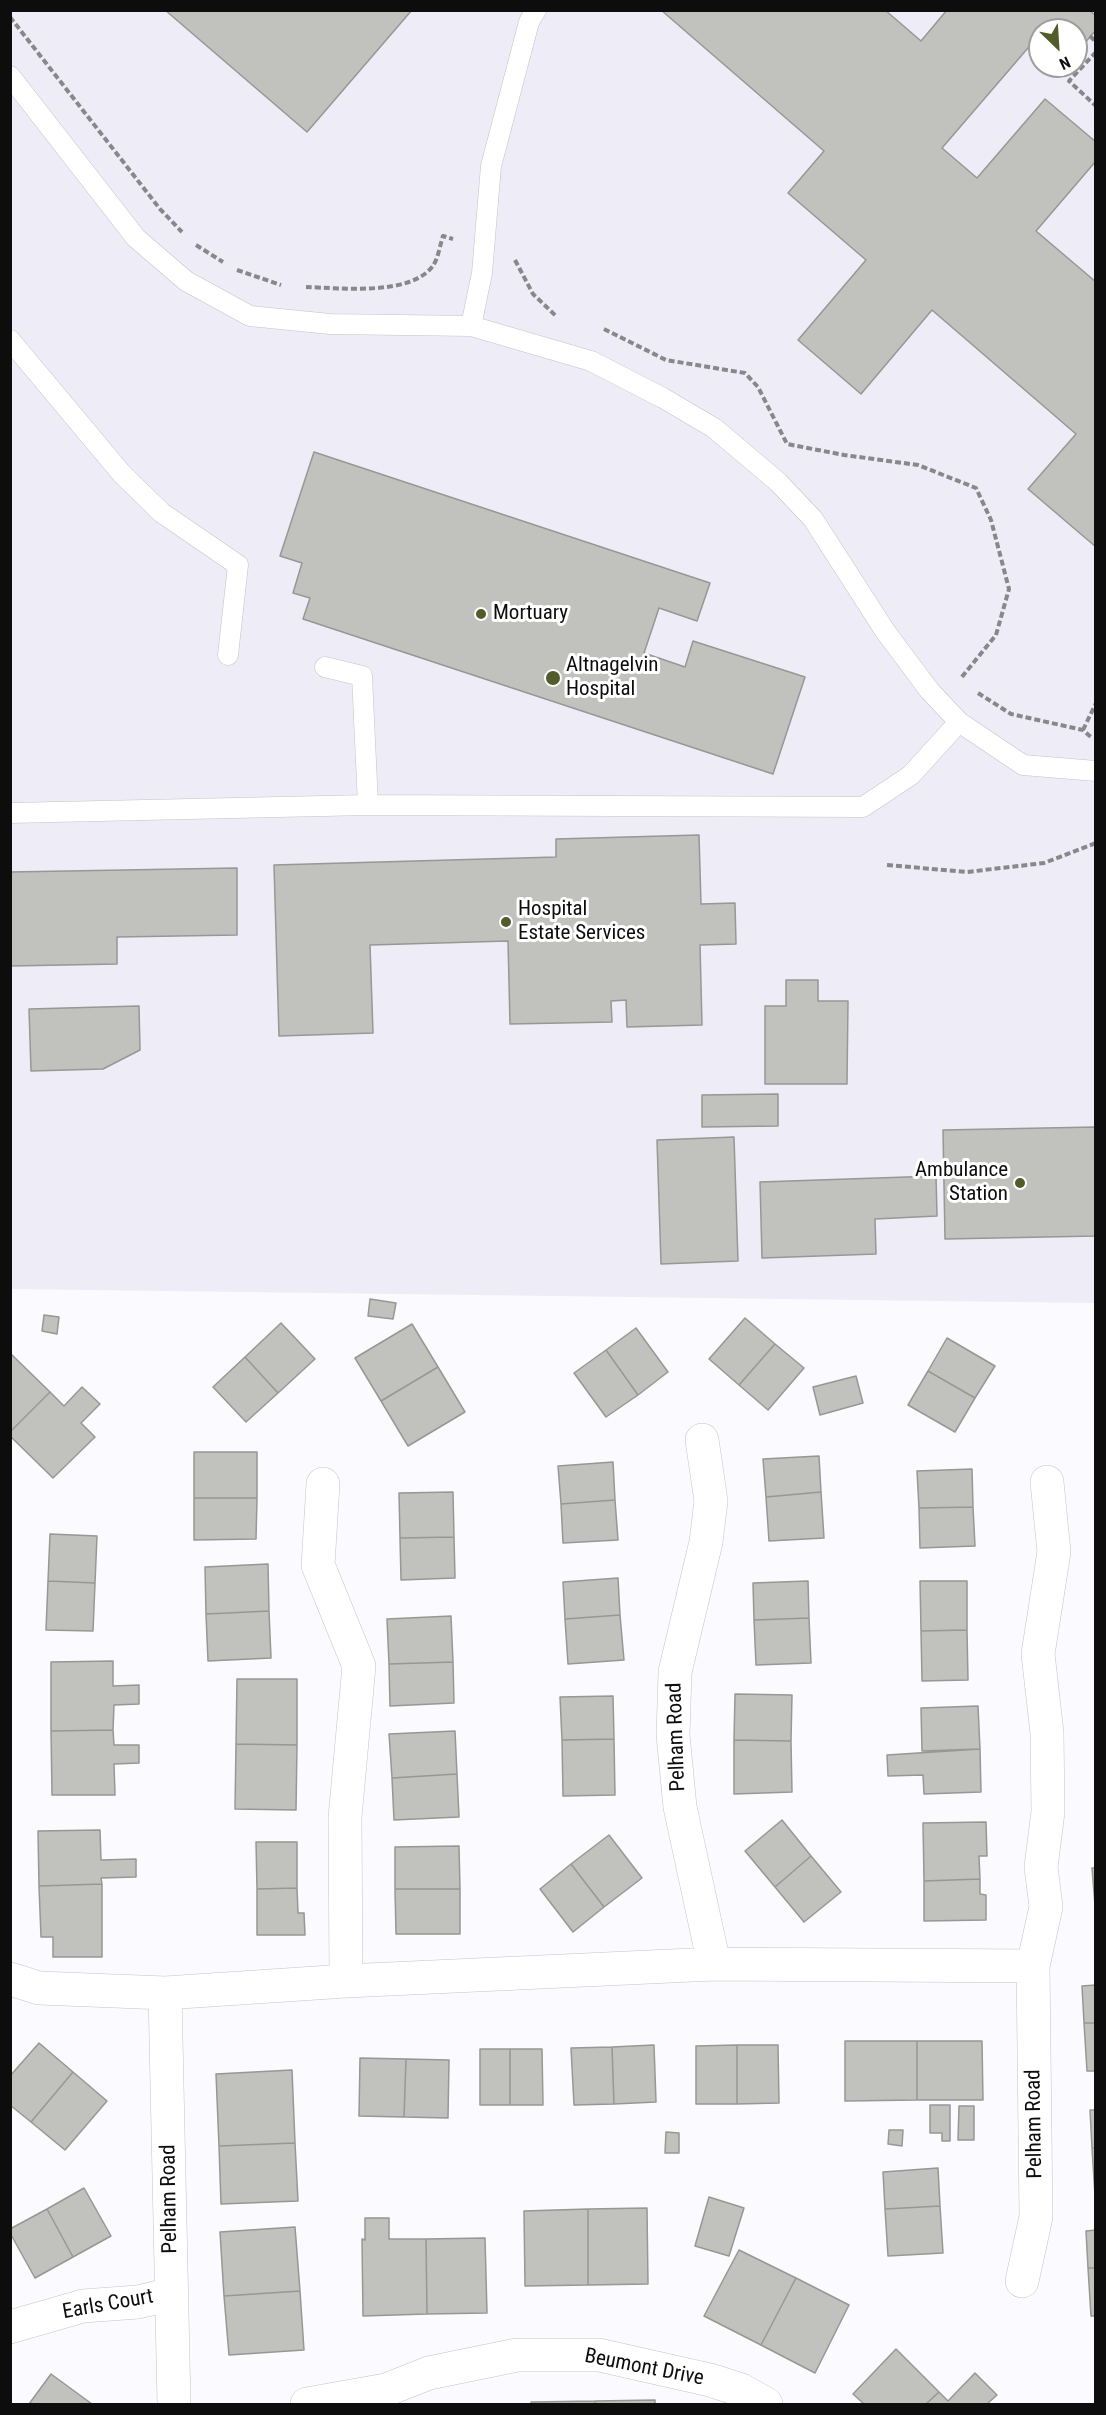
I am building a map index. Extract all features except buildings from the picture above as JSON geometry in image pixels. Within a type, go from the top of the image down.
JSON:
[{"type":"street","name":"Pelham Road","points":[[702,1440],[711,1501],[706,1542],[675,1672],[673,1735],[680,1806],[714,1964]]},
{"type":"street","name":"Pelham Road","points":[[1022,2281],[1036,2217],[1033,1966],[1046,1907],[1041,1867],[1048,1812],[1047,1733],[1038,1654],[1054,1552],[1047,1482]]},
{"type":"street","points":[[323,1484],[318,1565],[359,1666],[345,1817],[346,1981]]},
{"type":"street","points":[[10,1979],[39,1988],[165,1993],[346,1981],[714,1964],[1033,1966]]},
{"type":"street","name":"Pelham Road","points":[[165,1993],[174,2404]]},
{"type":"street","name":"Earls Court","points":[[10,2327],[83,2306],[138,2302],[171,2294]]},
{"type":"street","name":"Beumont Drive","points":[[307,2404],[386,2391],[429,2373],[517,2355],[599,2355],[710,2380],[741,2390],[766,2404]]},
{"type":"lane","points":[[471,326],[482,273],[490,166],[529,22],[536,10]]},
{"type":"lane","points":[[13,84],[136,238],[186,281],[250,316],[330,324],[471,326],[591,361],[663,398],[714,428],[778,482],[813,519],[885,631],[929,690],[959,722],[1023,765],[1095,771]]},
{"type":"lane","points":[[10,340],[122,474],[162,513],[238,565],[228,655]]},
{"type":"lane","points":[[325,667],[362,676],[368,805]]},
{"type":"lane","points":[[10,813],[368,805],[863,807],[911,774],[959,722]]},
{"type":"path","points":[[1090,36],[1095,42]]},
{"type":"path","points":[[1095,52],[1069,81],[1095,106]]},
{"type":"path","points":[[1083,730],[1095,703]]},
{"type":"path","points":[[886,865],[967,872],[1044,863],[1095,843]]},
{"type":"shaded area","name":"Altnagelvin Hospital","points":[[11,11],[1095,11],[1095,1303],[11,1289]]},
{"type":"place","name":"Mortuary","points":[[481,614]]},
{"type":"place","name":"Altnagelvin Hospital","points":[[553,678]]},
{"type":"place","name":"Hospital Estate Services","points":[[506,922]]},
{"type":"place","name":"Ambulance Station","points":[[1020,1183]]}]
